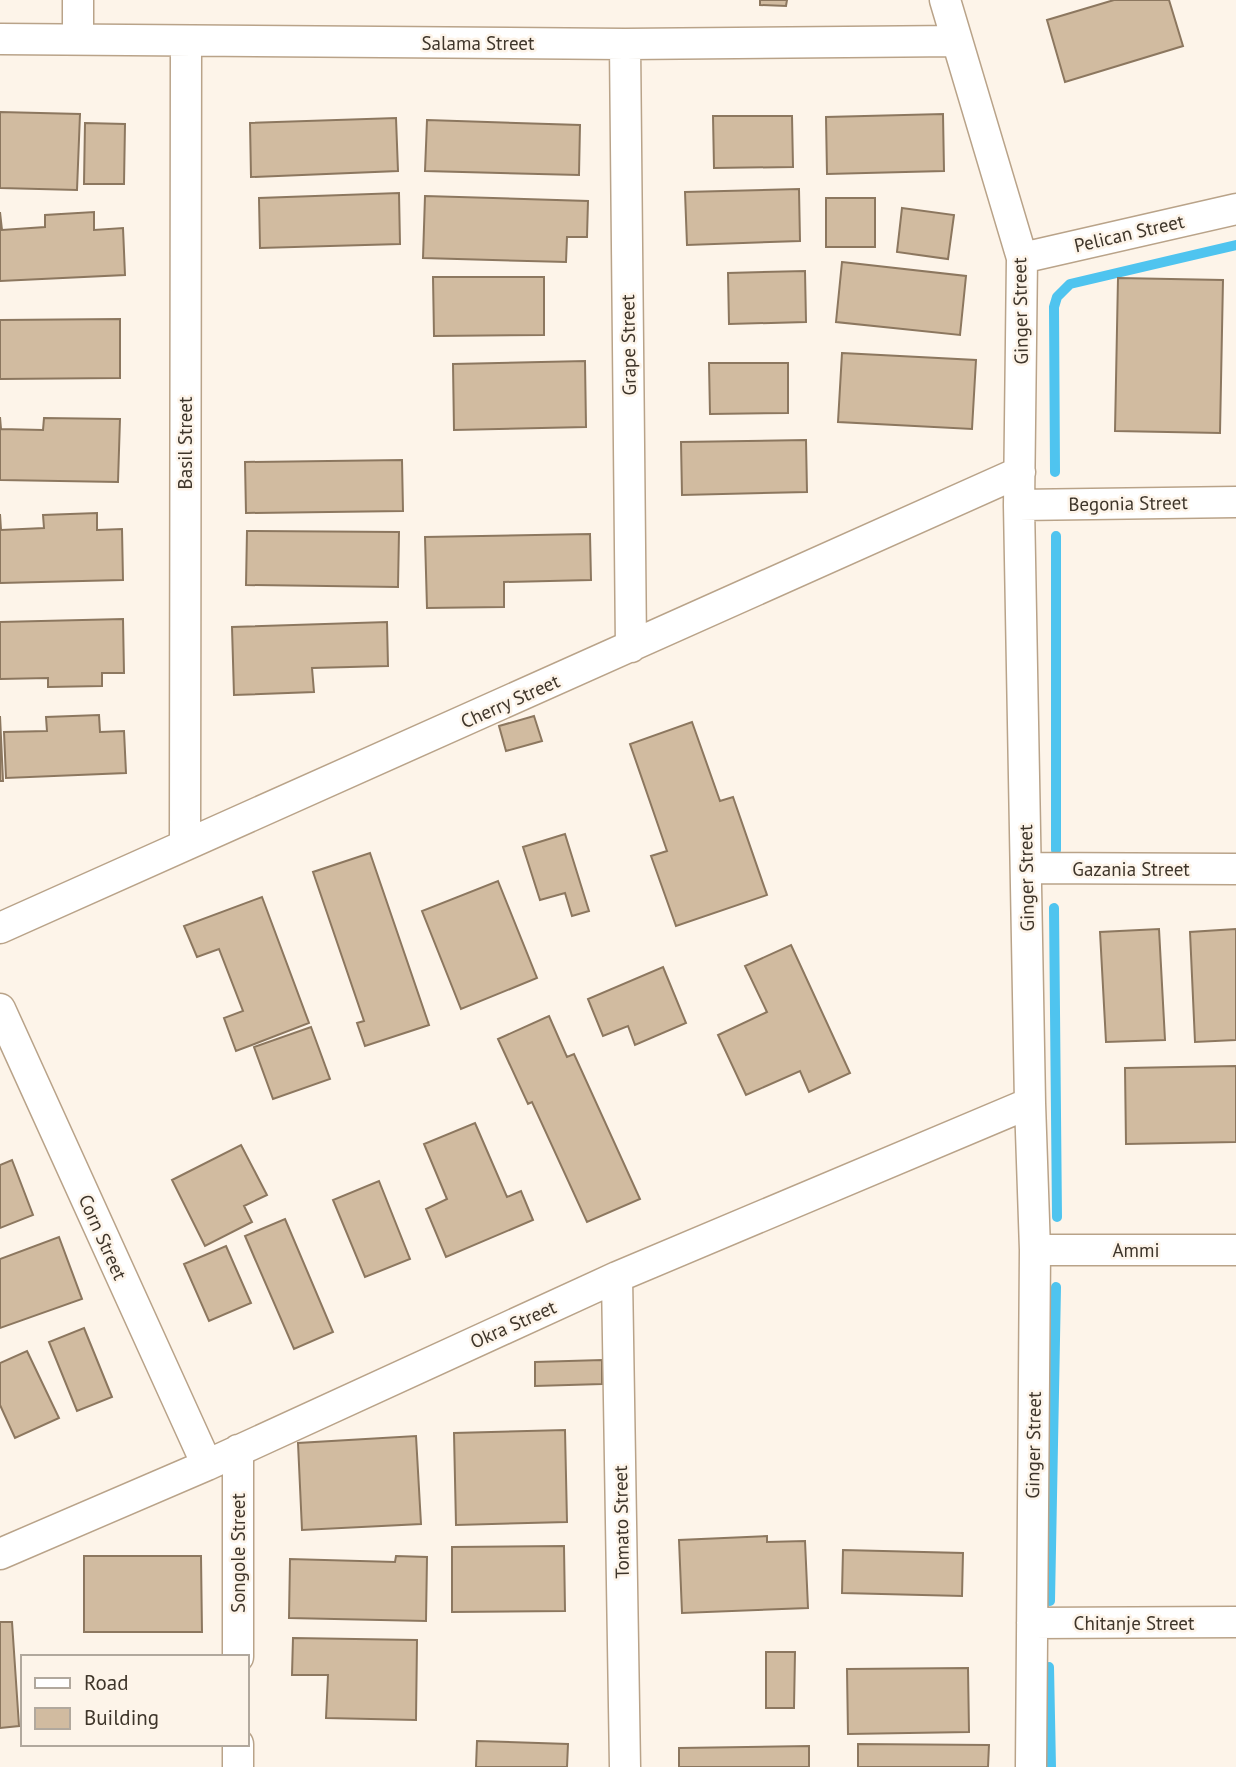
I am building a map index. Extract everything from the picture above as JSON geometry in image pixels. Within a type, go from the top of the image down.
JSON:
[{"type":"street","points":[[78,0],[78,39]]},
{"type":"street","name":"Ginger Street","points":[[945,0],[1022,258],[1019,505],[1035,1250],[1031,1767]]},
{"type":"street","name":"Salama Street","points":[[0,39],[625,44],[957,41]]},
{"type":"street","name":"Basil Street","points":[[185,845],[186,41]]},
{"type":"street","name":"Grape Street","points":[[625,44],[631,647]]},
{"type":"street","name":"Pelican Street","points":[[1022,258],[1236,209]]},
{"type":"street","name":"Cherry Street","points":[[0,928],[1020,472]]},
{"type":"street","name":"Begonia Street","points":[[1019,505],[1236,502]]},
{"type":"street","name":"Gazania Street","points":[[1026,868],[1236,869]]},
{"type":"street","name":"Corn Street","points":[[0,1009],[206,1465]]},
{"type":"street","name":"Okra Street","points":[[0,1554],[206,1465],[617,1277],[1030,1103]]},
{"type":"street","name":"Ammi","points":[[1035,1250],[1236,1250]]},
{"type":"street","name":"Tomato Street","points":[[617,1277],[625,1767]]},
{"type":"street","name":"Songole Street","points":[[238,1450],[238,1655]]},
{"type":"street","name":"Chitanje Street","points":[[1032,1623],[1236,1622]]},
{"type":"street","points":[[238,1746],[238,1767]]},
{"type":"building","points":[[760,0],[787,0],[786,6],[760,5]]},
{"type":"building","points":[[1114,0],[1169,0],[1183,46],[1065,82],[1047,20]]},
{"type":"building","points":[[0,112],[80,114],[77,190],[0,188]]},
{"type":"building","points":[[943,114],[944,171],[827,174],[826,117]]},
{"type":"building","points":[[713,116],[792,116],[793,167],[714,168]]},
{"type":"building","points":[[396,118],[398,171],[251,177],[250,123]]},
{"type":"building","points":[[427,120],[580,125],[579,175],[425,171]]},
{"type":"building","points":[[85,123],[125,124],[124,184],[84,184]]},
{"type":"building","points":[[799,189],[800,241],[687,245],[685,192]]},
{"type":"building","points":[[399,193],[400,244],[260,248],[259,198]]},
{"type":"building","points":[[425,196],[588,201],[587,237],[567,237],[566,262],[423,258]]},
{"type":"building","points":[[826,198],[875,198],[875,247],[826,247]]},
{"type":"building","points":[[902,208],[954,215],[948,259],[897,252]]},
{"type":"building","points":[[0,212],[2,230],[45,227],[45,215],[94,212],[94,230],[123,228],[125,275],[0,281]]},
{"type":"building","points":[[842,262],[966,276],[960,335],[836,322]]},
{"type":"building","points":[[805,271],[806,322],[729,324],[728,273]]},
{"type":"building","points":[[433,277],[544,277],[544,335],[434,336]]},
{"type":"building","points":[[1118,278],[1223,280],[1220,433],[1115,431]]},
{"type":"building","points":[[120,319],[120,378],[0,379],[0,320]]},
{"type":"building","points":[[842,353],[976,360],[972,429],[838,422]]},
{"type":"building","points":[[585,361],[586,427],[454,430],[453,364]]},
{"type":"building","points":[[709,363],[788,363],[788,413],[710,414]]},
{"type":"building","points":[[0,417],[1,429],[43,430],[44,418],[120,419],[118,482],[0,480]]},
{"type":"building","points":[[806,440],[807,492],[682,495],[681,442]]},
{"type":"building","points":[[402,460],[403,511],[246,513],[245,462]]},
{"type":"building","points":[[97,513],[97,530],[122,529],[123,580],[0,583],[0,514],[1,530],[44,528],[43,515]]},
{"type":"building","points":[[247,531],[399,532],[398,587],[246,585]]},
{"type":"building","points":[[590,534],[591,580],[504,582],[504,607],[427,608],[425,537]]},
{"type":"building","points":[[123,619],[124,673],[102,673],[102,686],[48,687],[48,678],[0,679],[0,622]]},
{"type":"building","points":[[387,622],[388,666],[312,668],[314,692],[234,695],[232,627]]},
{"type":"building","points":[[99,715],[100,732],[124,731],[126,773],[6,778],[4,732],[47,731],[46,717]]},
{"type":"building","points":[[0,716],[3,781],[0,781]]},
{"type":"building","points":[[534,716],[542,741],[506,751],[499,726]]},
{"type":"building","points":[[692,722],[720,801],[733,797],[767,895],[676,926],[651,856],[667,851],[630,744]]},
{"type":"building","points":[[565,834],[589,911],[572,916],[565,893],[540,900],[523,847]]},
{"type":"building","points":[[370,853],[429,1025],[365,1046],[357,1023],[364,1021],[313,872]]},
{"type":"building","points":[[498,881],[537,978],[461,1009],[422,911]]},
{"type":"building","points":[[262,897],[309,1023],[236,1051],[224,1018],[243,1011],[219,949],[197,957],[184,926]]},
{"type":"building","points":[[1159,929],[1165,1040],[1106,1042],[1100,932]]},
{"type":"building","points":[[1236,929],[1236,1040],[1195,1042],[1190,932]]},
{"type":"building","points":[[791,945],[850,1073],[809,1092],[800,1071],[746,1095],[718,1035],[767,1012],[745,966]]},
{"type":"building","points":[[663,967],[686,1023],[635,1045],[628,1026],[603,1036],[588,999]]},
{"type":"building","points":[[549,1016],[567,1057],[574,1054],[640,1199],[587,1222],[532,1102],[528,1104],[498,1039]]},
{"type":"building","points":[[311,1027],[330,1079],[273,1099],[254,1047]]},
{"type":"building","points":[[1236,1066],[1236,1142],[1126,1144],[1125,1068]]},
{"type":"building","points":[[475,1123],[507,1197],[521,1191],[533,1220],[446,1257],[426,1209],[447,1199],[424,1144]]},
{"type":"building","points":[[241,1145],[267,1195],[244,1206],[252,1222],[205,1246],[172,1180]]},
{"type":"building","points":[[12,1160],[33,1215],[0,1228],[0,1165]]},
{"type":"building","points":[[379,1181],[410,1259],[365,1277],[333,1200]]},
{"type":"building","points":[[285,1219],[333,1332],[294,1349],[245,1236]]},
{"type":"building","points":[[59,1237],[82,1299],[0,1328],[0,1259]]},
{"type":"building","points":[[226,1246],[251,1303],[209,1321],[184,1264]]},
{"type":"building","points":[[84,1328],[112,1397],[77,1411],[49,1342]]},
{"type":"building","points":[[27,1351],[59,1418],[15,1438],[0,1405],[0,1363]]},
{"type":"building","points":[[602,1360],[602,1384],[535,1386],[535,1362]]},
{"type":"building","points":[[565,1430],[567,1522],[456,1525],[454,1433]]},
{"type":"building","points":[[416,1436],[421,1524],[302,1530],[298,1443]]},
{"type":"building","points":[[767,1536],[767,1542],[805,1541],[808,1608],[682,1613],[679,1540]]},
{"type":"building","points":[[564,1546],[565,1611],[452,1612],[452,1547]]},
{"type":"building","points":[[843,1550],[963,1553],[962,1596],[842,1593]]},
{"type":"building","points":[[84,1556],[201,1556],[202,1632],[84,1632]]},
{"type":"building","points":[[396,1556],[427,1557],[426,1621],[289,1618],[290,1559],[395,1562]]},
{"type":"building","points":[[0,1622],[12,1622],[19,1726],[0,1728]]},
{"type":"building","points":[[293,1638],[417,1640],[416,1720],[326,1718],[328,1675],[292,1675]]},
{"type":"building","points":[[766,1652],[795,1652],[794,1708],[766,1708]]},
{"type":"building","points":[[968,1668],[969,1732],[848,1734],[847,1669]]},
{"type":"building","points":[[477,1741],[568,1744],[567,1767],[476,1767]]},
{"type":"building","points":[[858,1744],[989,1745],[988,1767],[858,1767]]},
{"type":"building","points":[[809,1746],[809,1767],[679,1767],[679,1748]]},
{"type":"waterway","points":[[1055,472],[1054,307],[1057,297],[1070,284],[1236,245]]},
{"type":"waterway","points":[[1056,536],[1056,850]]},
{"type":"waterway","points":[[1054,908],[1057,1217]]},
{"type":"waterway","points":[[1050,1601],[1056,1287]]},
{"type":"waterway","points":[[1049,1667],[1051,1767]]}]
